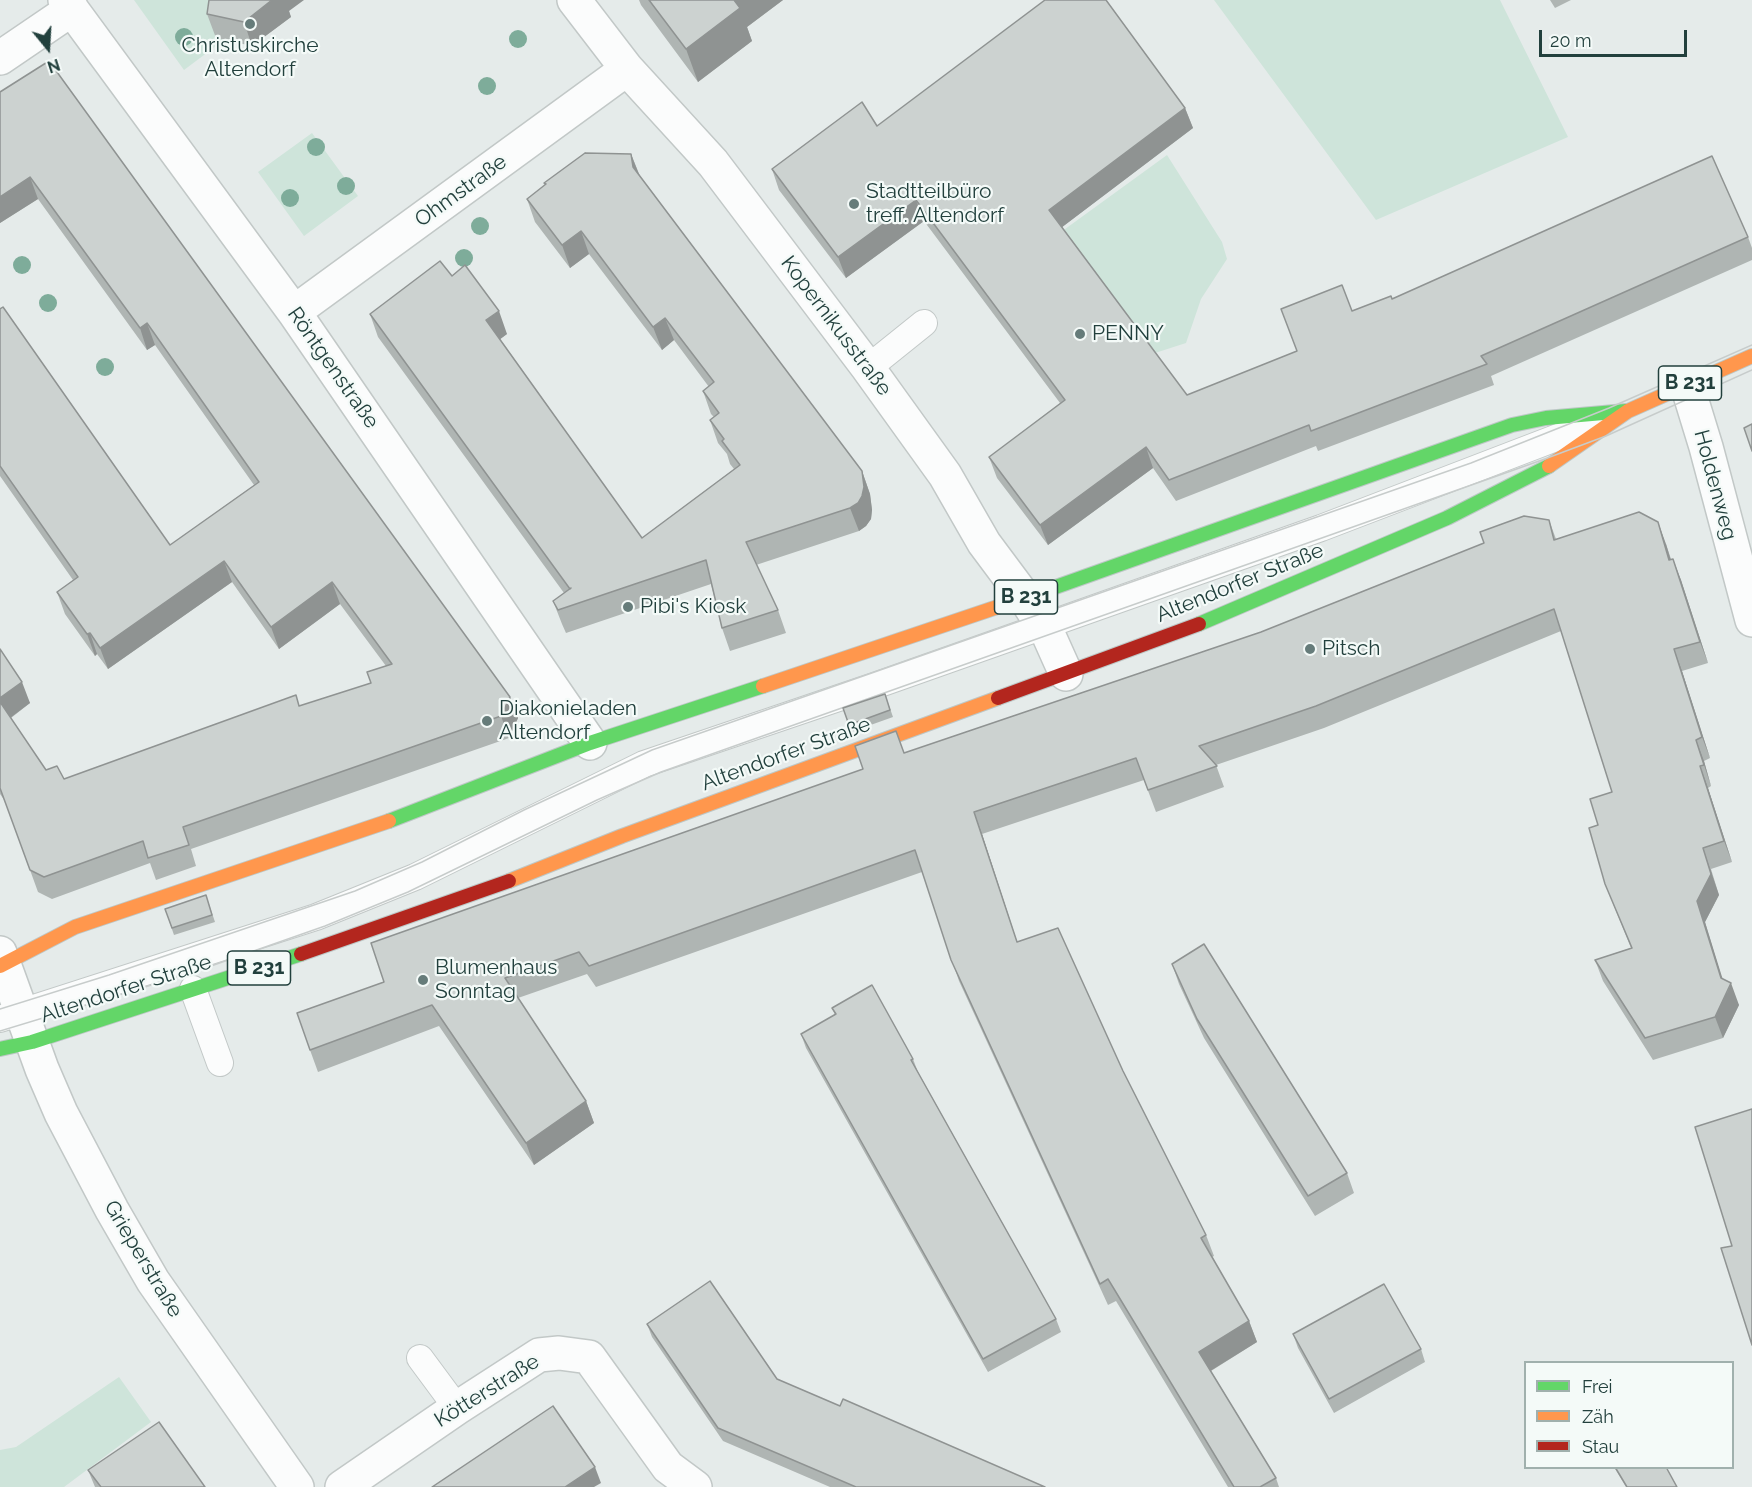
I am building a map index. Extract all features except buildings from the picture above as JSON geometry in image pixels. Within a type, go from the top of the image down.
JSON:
[{"type":"main road","name":"Altendorfer Straße","points":[[0,1049],[18,1025],[193,989],[356,936],[1203,623],[1447,518],[1541,471],[1628,411],[1752,357]]},
{"type":"main road","name":"Altendorfer Straße","points":[[1,961],[75,927],[398,818],[590,743],[1025,598],[1512,425],[1546,418],[1628,411]]},
{"type":"street","name":"Kopernikusstraße","points":[[574,0],[627,69],[713,163],[868,368],[945,475],[984,543],[1025,598],[1049,636],[1066,674]]},
{"type":"street","points":[[0,58],[69,4]]},
{"type":"street","name":"Röntgenstraße","points":[[69,4],[294,312],[590,743]]},
{"type":"street","name":"Ohmstraße","points":[[294,312],[627,69]]},
{"type":"street","name":"Holdenweg","points":[[1687,385],[1752,620]]},
{"type":"street","name":"Grieperstraße","points":[[1,961],[18,1025],[112,1210],[153,1281],[297,1487]]},
{"type":"street","name":"Kötterstraße","points":[[342,1487],[539,1355],[559,1353],[589,1357],[668,1467],[695,1487]]},
{"type":"lane","points":[[868,368],[924,323]]},
{"type":"lane","points":[[18,1025],[325,914],[435,868],[644,764],[1321,528],[1628,411]]},
{"type":"lane","points":[[193,989],[220,1063]]},
{"type":"lane","points":[[420,1358],[457,1408]]},
{"type":"green space","points":[[134,0],[219,0],[224,40],[184,70]]},
{"type":"green space","points":[[1214,0],[1500,0],[1568,137],[1376,220]]},
{"type":"green space","points":[[312,133],[358,196],[304,236],[258,172]]},
{"type":"green space","points":[[1167,155],[1222,242],[1227,259],[1201,299],[1186,343],[1155,353],[1061,232]]},
{"type":"green space","points":[[119,1377],[151,1422],[64,1487],[0,1487],[0,1450],[16,1447]]},
{"type":"tram line","points":[[0,1009],[109,975],[355,891],[422,862],[524,810],[652,750],[1471,463],[1609,408],[1752,345]]},
{"type":"tram line","points":[[0,1031],[191,973],[325,926],[408,892],[597,800],[661,772],[1542,460],[1606,436],[1752,370]]},
{"type":"traffic: fast","points":[[1033,595],[1512,425],[1546,418],[1626,411]]},
{"type":"traffic: fast","points":[[1199,624],[1447,518],[1549,466]]},
{"type":"traffic: fast","points":[[389,821],[590,743],[763,686]]},
{"type":"traffic: fast","points":[[0,1049],[32,1042],[301,954]]},
{"type":"traffic: slow","points":[[1549,466],[1628,411],[1752,356]]},
{"type":"traffic: slow","points":[[763,686],[1033,595]]},
{"type":"traffic: slow","points":[[509,881],[622,836],[998,698]]},
{"type":"traffic: slow","points":[[0,966],[75,927],[389,821]]},
{"type":"traffic: jam","points":[[998,698],[1199,624]]},
{"type":"traffic: jam","points":[[301,954],[509,881]]},
{"type":"place","name":"Christuskirche Altendorf","points":[[250,24]]},
{"type":"place","name":"Stadtteilbüro treff. Altendorf","points":[[854,204]]},
{"type":"place","name":"PENNY","points":[[1080,334]]},
{"type":"place","name":"Pibi's Kiosk","points":[[628,607]]},
{"type":"place","name":"Pitsch","points":[[1310,649]]},
{"type":"place","name":"Diakonieladen Altendorf","points":[[487,721]]},
{"type":"place","name":"Blumenhaus Sonntag","points":[[423,980]]}]
